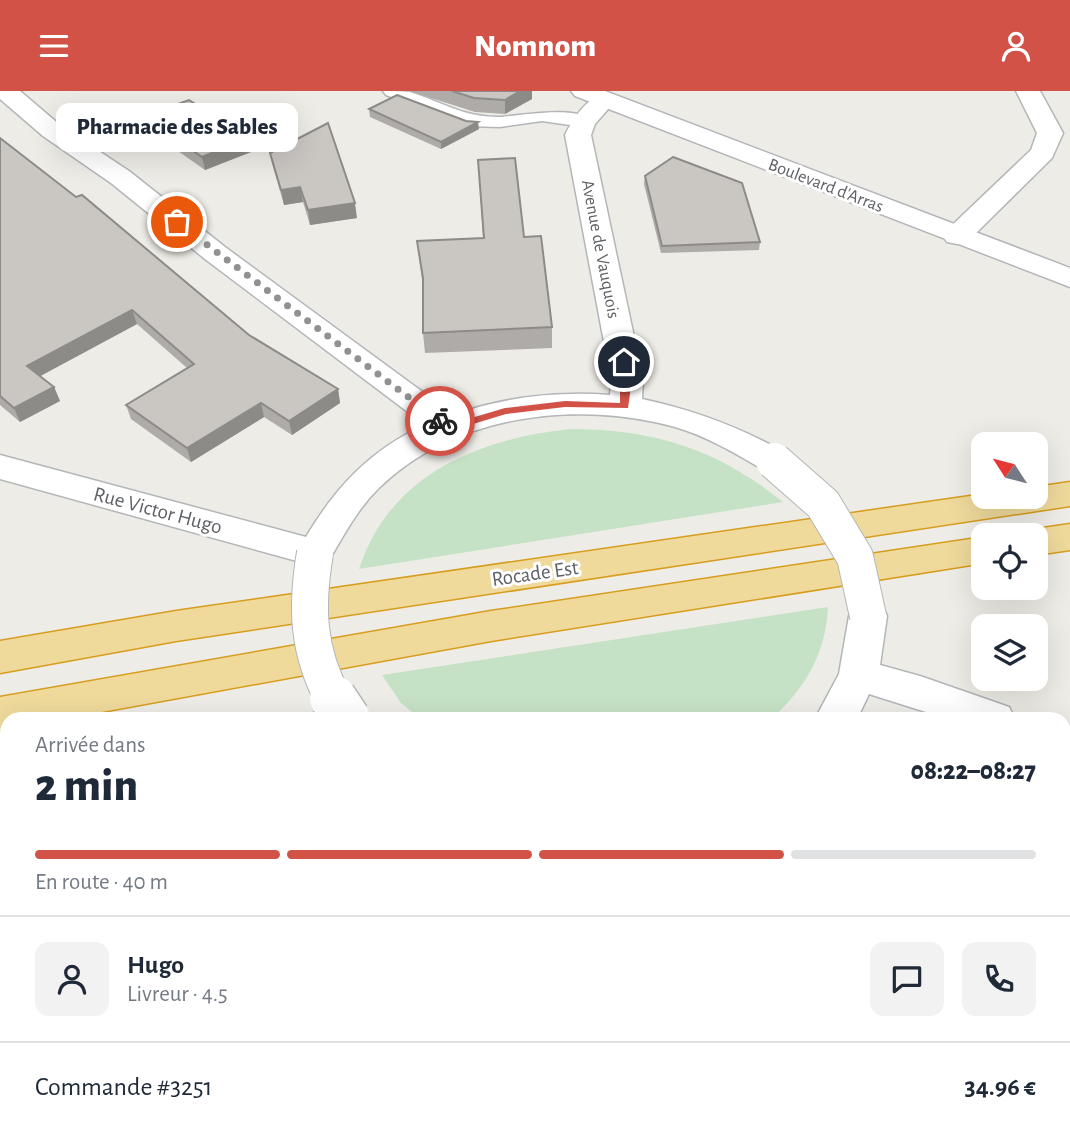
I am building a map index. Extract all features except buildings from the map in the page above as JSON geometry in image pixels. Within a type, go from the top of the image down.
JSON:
[{"type":"highway","name":"Rocade Est","points":[[0,657],[176,626],[1070,494]]},
{"type":"highway","points":[[1048,540],[1070,537]]},
{"type":"highway","points":[[11,712],[491,626],[971,552]]},
{"type":"street","points":[[5,91],[52,131],[120,177],[215,253],[450,428]]},
{"type":"street","points":[[957,236],[1043,153],[1050,133],[1028,91]]},
{"type":"street","points":[[584,123],[593,95]]},
{"type":"street","name":"Boulevard d'Arras","points":[[593,95],[1070,278]]},
{"type":"street","name":"Avenue de Vauquois","points":[[584,123],[578,135],[627,379],[625,406]]},
{"type":"street","points":[[342,712],[326,689],[309,642],[307,595],[315,553],[338,512],[369,478],[407,450],[450,428],[505,411],[565,404],[625,406],[679,417],[716,431],[775,461],[823,504],[855,557],[868,617],[859,675],[840,712]]},
{"type":"street","name":"Rue Victor Hugo","points":[[0,467],[315,553]]},
{"type":"street","points":[[859,675],[920,692],[975,712]]},
{"type":"lane","points":[[392,91],[467,121],[500,122],[542,115],[584,123]]},
{"type":"green space","points":[[570,429],[629,433],[683,446],[734,468],[783,502],[359,569],[373,536],[392,508],[415,486],[442,467],[503,442]]},
{"type":"green space","points":[[828,607],[818,655],[803,683],[778,712],[412,712],[401,703],[382,675]]},
{"type":"way so far","points":[[177,222],[440,421]]},
{"type":"place","name":"Pharmacie des Sables","points":[[177,222]]},
{"type":"route","points":[[440,421],[450,428],[505,411],[565,404],[625,406],[627,379],[624,362]]}]
